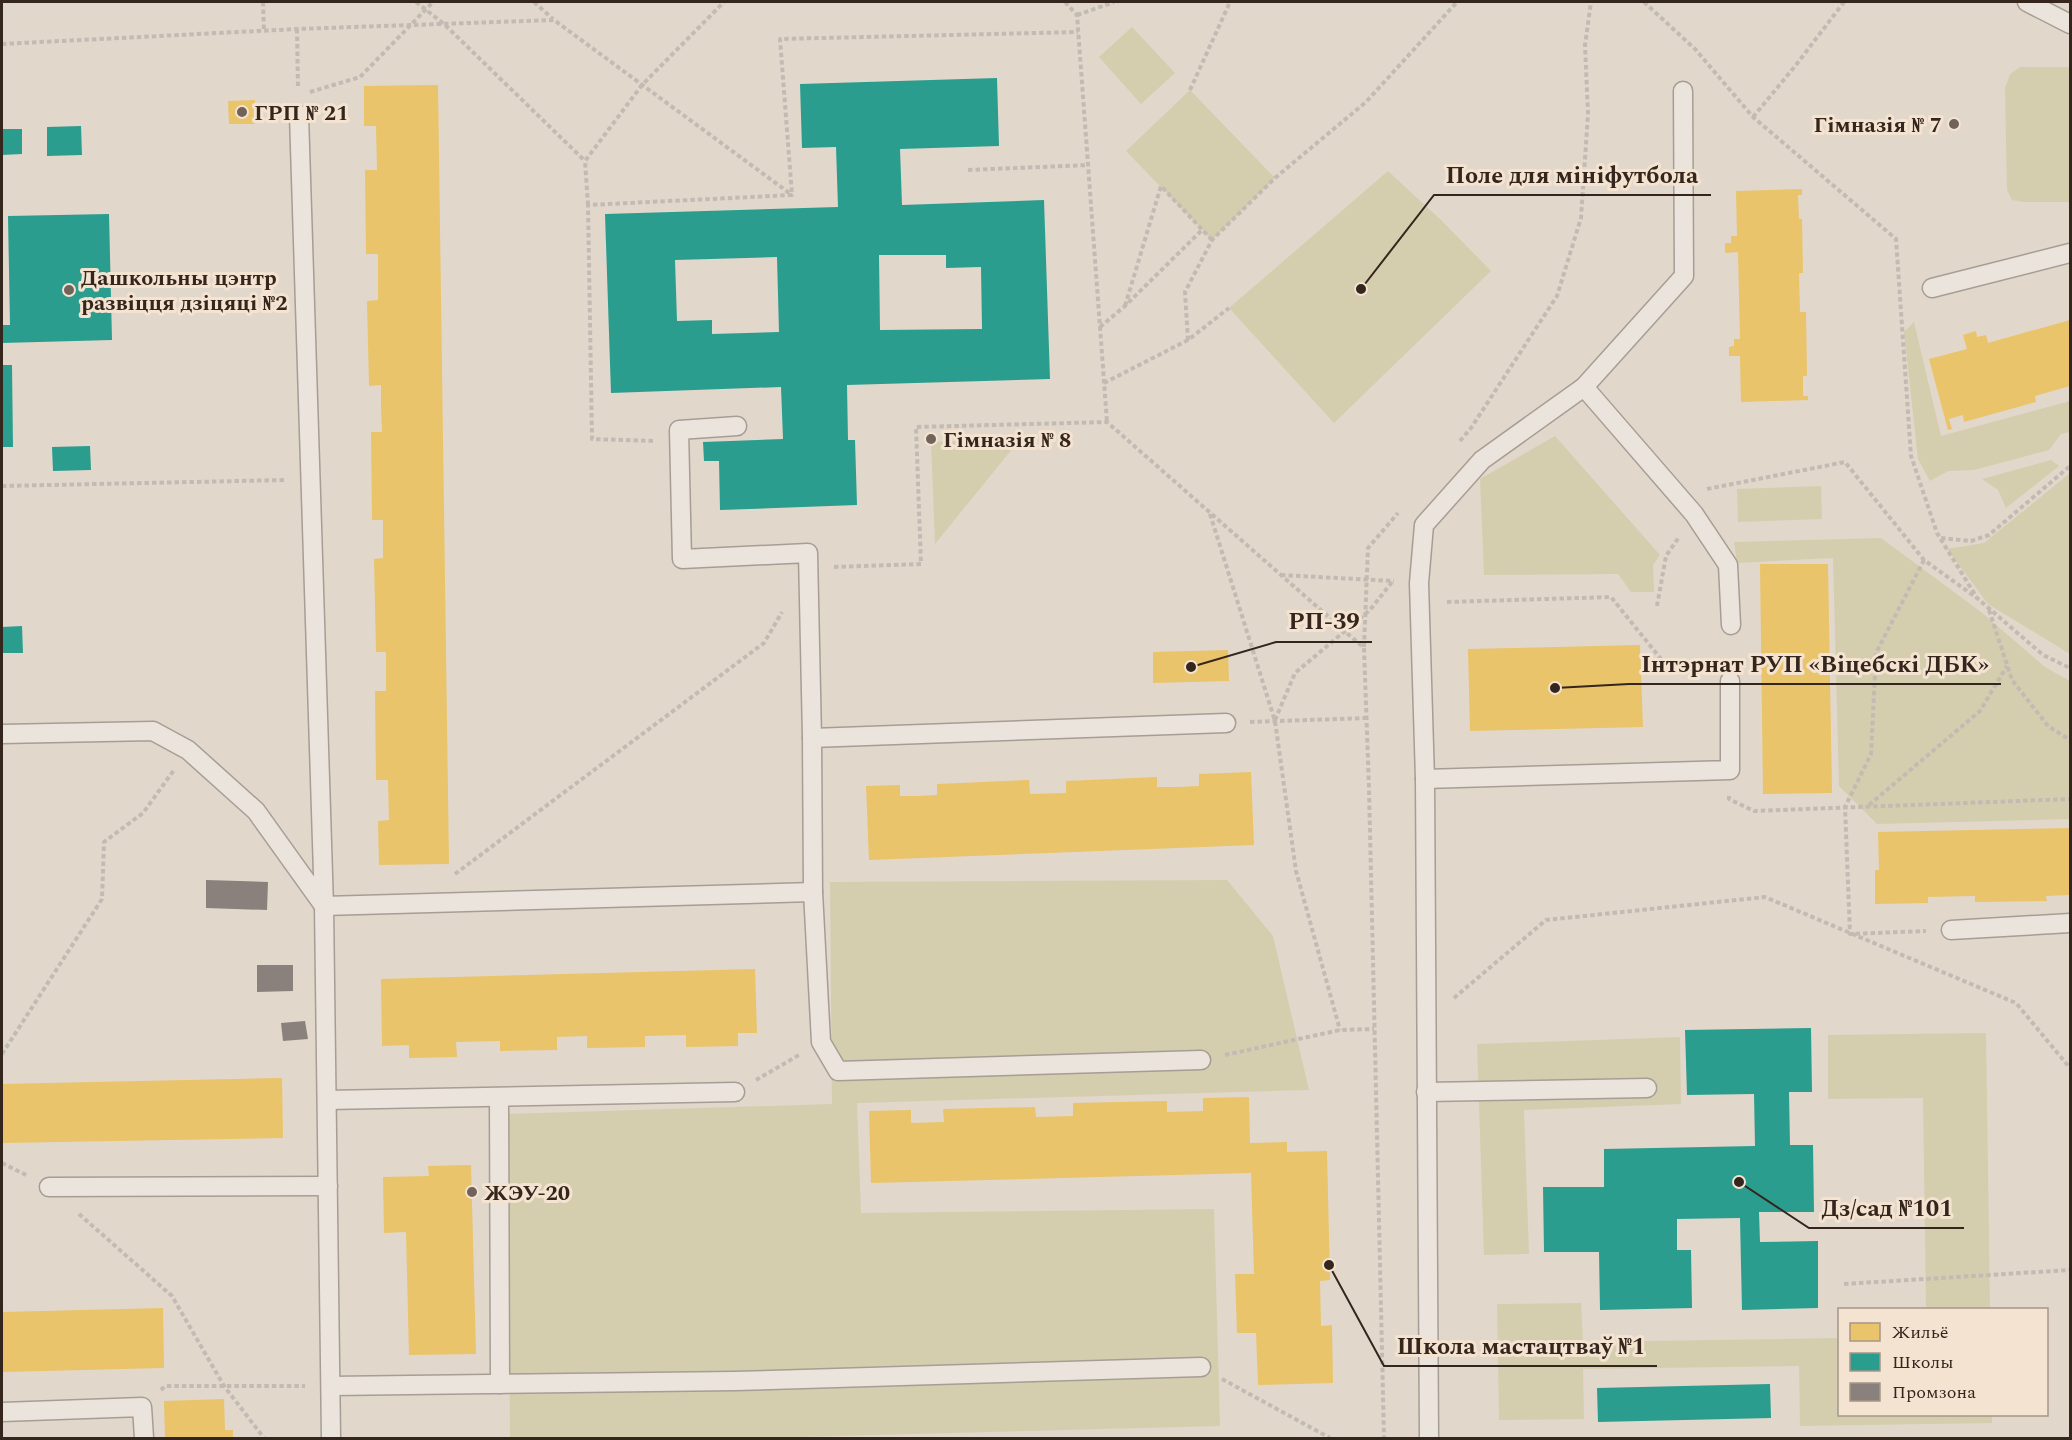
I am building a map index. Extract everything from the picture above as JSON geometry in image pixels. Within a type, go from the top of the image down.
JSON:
[{"type":"lane","points":[[2027,2],[2070,24]]},
{"type":"lane","points":[[1429,1438],[1425,778],[1419,603],[1424,525],[1482,460],[1584,387],[1684,276],[1683,91]]},
{"type":"lane","points":[[298,115],[324,906],[332,1438]]},
{"type":"lane","points":[[1932,288],[2070,253]]},
{"type":"lane","points":[[1584,387],[1694,514],[1728,565],[1731,625]]},
{"type":"lane","points":[[737,426],[679,430],[682,559],[808,553],[813,892],[820,1042],[838,1071],[1201,1060]]},
{"type":"lane","points":[[1425,778],[1730,770],[1730,681]]},
{"type":"lane","points":[[812,738],[1226,723]]},
{"type":"lane","points":[[2,734],[153,731],[188,750],[256,811],[324,906]]},
{"type":"lane","points":[[324,906],[813,892]]},
{"type":"lane","points":[[1951,930],[2070,922]]},
{"type":"lane","points":[[1426,1092],[1647,1088]]},
{"type":"lane","points":[[327,1100],[735,1092]]},
{"type":"lane","points":[[499,1097],[500,1384]]},
{"type":"lane","points":[[49,1187],[328,1186]]},
{"type":"lane","points":[[331,1386],[735,1381],[1200,1367]]},
{"type":"lane","points":[[2,1412],[142,1407],[144,1438]]},
{"type":"path","points":[[263,2],[264,31]]},
{"type":"path","points":[[416,2],[444,24],[585,161]]},
{"type":"path","points":[[298,96],[360,76],[433,2]]},
{"type":"path","points":[[534,2],[554,20],[792,195]]},
{"type":"path","points":[[679,441],[592,439],[588,205],[585,161],[642,85],[724,2]]},
{"type":"path","points":[[1065,2],[1077,15],[1107,422]]},
{"type":"path","points":[[1077,15],[1114,2]]},
{"type":"path","points":[[1190,90],[1230,2]]},
{"type":"path","points":[[1188,340],[1185,292],[1212,240],[1275,178],[1366,102],[1458,2]]},
{"type":"path","points":[[1456,445],[1471,428],[1557,296],[1581,218],[1587,114],[1585,45],[1591,2]]},
{"type":"path","points":[[1644,2],[1695,49],[1753,117],[1896,239],[1911,456],[1940,538],[1977,598]]},
{"type":"path","points":[[1753,117],[1844,2]]},
{"type":"path","points":[[2,44],[297,29],[554,20]]},
{"type":"path","points":[[297,29],[298,115]]},
{"type":"path","points":[[792,195],[780,39],[1078,32]]},
{"type":"path","points":[[968,170],[1088,165]]},
{"type":"path","points":[[1125,306],[1161,186],[1212,240]]},
{"type":"path","points":[[588,205],[792,195]]},
{"type":"path","points":[[1100,327],[1125,306],[1202,230]]},
{"type":"path","points":[[1104,383],[1188,340],[1229,308]]},
{"type":"path","points":[[807,568],[921,564],[916,427],[1107,422],[1364,648]]},
{"type":"path","points":[[1678,495],[1845,462],[1924,560],[1977,598],[2043,655],[2070,668]]},
{"type":"path","points":[[1940,538],[1971,541],[1989,535],[2070,466]]},
{"type":"path","points":[[2,486],[310,479]]},
{"type":"path","points":[[1384,1438],[1364,648],[1368,548],[1405,505]]},
{"type":"path","points":[[1210,513],[1275,721],[1296,872],[1340,1030]]},
{"type":"path","points":[[1658,606],[1666,556]]},
{"type":"path","points":[[1850,934],[1845,807],[1871,754],[1876,653],[1924,560]]},
{"type":"path","points":[[1281,575],[1419,583]]},
{"type":"path","points":[[1275,721],[1295,673],[1365,615],[1392,581]]},
{"type":"path","points":[[1419,603],[1611,597],[1669,669]]},
{"type":"path","points":[[418,902],[764,643],[786,606]]},
{"type":"path","points":[[1989,610],[2012,680],[2048,726],[2070,740]]},
{"type":"path","points":[[1869,806],[1980,711],[2007,666]]},
{"type":"path","points":[[1226,723],[1366,718]]},
{"type":"path","points":[[2,1054],[102,899],[104,842],[143,813],[188,750]]},
{"type":"path","points":[[1730,770],[1729,799],[1754,811],[2070,799]]},
{"type":"path","points":[[1426,1022],[1546,920],[1765,897],[2016,1003],[2070,1068]]},
{"type":"path","points":[[1850,934],[1951,930]]},
{"type":"path","points":[[1201,1060],[1340,1030],[1374,1029]]},
{"type":"path","points":[[735,1092],[820,1042]]},
{"type":"path","points":[[2,1160],[6,1165]]},
{"type":"path","points":[[49,1187],[172,1296],[224,1386],[264,1438]]},
{"type":"path","points":[[1844,1284],[2070,1270]]},
{"type":"path","points":[[1200,1367],[1330,1438]]},
{"type":"path","points":[[142,1407],[165,1386],[331,1386]]},
{"type":"shaded area","points":[[1132,27],[1175,73],[1141,104],[1099,57]]},
{"type":"shaded area","points":[[2020,67],[2070,67],[2070,202],[2012,200],[2007,190],[2005,88],[2010,74]]},
{"type":"shaded area","points":[[1190,90],[1275,178],[1212,240],[1126,151]]},
{"type":"shaded area","points":[[1388,171],[1491,271],[1334,423],[1229,308]]},
{"type":"shaded area","points":[[1914,322],[1941,436],[2070,401],[2070,432],[2061,434],[2049,450],[1974,470],[1948,471],[1930,481],[1918,459],[1904,332]]},
{"type":"shaded area","points":[[1555,436],[1660,555],[1653,565],[1654,592],[1631,592],[1618,574],[1484,575],[1480,479]]},
{"type":"shaded area","points":[[1021,438],[935,544],[931,442]]},
{"type":"shaded area","points":[[2051,460],[2059,466],[2006,508],[1998,490],[1982,479]]},
{"type":"shaded area","points":[[2070,473],[2070,654],[1988,604],[1947,549],[1984,543]]},
{"type":"shaded area","points":[[1821,486],[1822,519],[1738,522],[1737,489]]},
{"type":"shaded area","points":[[1881,538],[1981,612],[2045,667],[2070,681],[2070,819],[1877,824],[1839,786],[1833,558],[1737,563],[1734,542]]},
{"type":"shaded area","points":[[1227,880],[1273,936],[1309,1090],[857,1103],[861,1213],[1214,1209],[1220,1426],[759,1438],[510,1438],[508,1114],[832,1104],[830,882]]},
{"type":"shaded area","points":[[1986,1033],[1990,1308],[1926,1308],[1923,1098],[1828,1099],[1828,1035]]},
{"type":"shaded area","points":[[1680,1037],[1681,1104],[1524,1110],[1529,1254],[1484,1255],[1477,1044]]},
{"type":"shaded area","points":[[1581,1303],[1583,1342],[1838,1338],[1838,1416],[1992,1416],[1992,1423],[1800,1426],[1799,1366],[1583,1369],[1584,1419],[1499,1420],[1497,1304]]},
{"type":"building: Жильё","points":[[438,85],[449,864],[379,865],[378,821],[389,820],[388,780],[376,780],[375,691],[386,691],[386,652],[376,652],[374,559],[383,558],[383,520],[372,520],[371,432],[382,432],[381,385],[369,386],[367,301],[378,300],[378,254],[366,254],[365,170],[377,170],[376,126],[364,126],[364,86]]},
{"type":"building: Жильё","name":"ГРП № 21","points":[[255,100],[255,124],[229,124],[228,101]]},
{"type":"building: Жильё","points":[[1802,189],[1802,195],[1798,195],[1799,219],[1802,219],[1803,273],[1799,273],[1800,312],[1806,312],[1807,376],[1803,376],[1803,396],[1808,396],[1808,400],[1741,402],[1740,356],[1729,356],[1729,347],[1734,346],[1734,339],[1740,339],[1738,252],[1725,253],[1725,243],[1731,243],[1731,236],[1737,236],[1736,191]]},
{"type":"building: Жильё","points":[[2070,320],[2070,386],[2035,396],[2036,402],[1964,422],[1963,415],[1949,419],[1952,429],[1948,430],[1929,359],[1967,349],[1963,335],[1976,331],[1977,337],[1986,335],[1988,343]]},
{"type":"building: Жильё","points":[[1760,564],[1828,564],[1832,793],[1763,794]]},
{"type":"building: Жильё","points":[[1640,645],[1643,727],[1470,731],[1468,649]]},
{"type":"building: Жильё","points":[[1228,650],[1229,681],[1153,683],[1153,652]]},
{"type":"building: Жильё","points":[[1251,772],[1254,845],[869,860],[866,786],[900,785],[900,796],[917,796],[937,795],[937,784],[1029,780],[1030,794],[1066,793],[1066,781],[1157,777],[1157,787],[1199,786],[1199,774]]},
{"type":"building: Жильё","points":[[2070,828],[2070,895],[2046,896],[2047,901],[1975,902],[1975,896],[1928,897],[1928,903],[1875,904],[1875,870],[1879,870],[1878,832]]},
{"type":"building: Жильё","points":[[755,969],[757,1033],[738,1033],[738,1046],[686,1047],[686,1035],[645,1036],[645,1047],[587,1048],[587,1036],[557,1037],[557,1050],[500,1051],[500,1041],[456,1042],[457,1057],[409,1058],[409,1045],[382,1046],[381,979]]},
{"type":"building: Жильё","points":[[282,1078],[283,1138],[3,1143],[2,1084]]},
{"type":"building: Жильё","points":[[1249,1097],[1250,1143],[1287,1142],[1287,1152],[1327,1151],[1330,1280],[1320,1281],[1321,1326],[1332,1325],[1333,1383],[1258,1385],[1256,1333],[1237,1333],[1235,1274],[1254,1274],[1251,1173],[871,1183],[869,1111],[911,1110],[911,1123],[944,1122],[943,1109],[1035,1107],[1036,1117],[1073,1116],[1073,1103],[1167,1101],[1167,1112],[1203,1111],[1203,1098]]},
{"type":"building: Жильё","points":[[471,1165],[476,1354],[409,1355],[406,1232],[384,1233],[383,1177],[429,1176],[428,1166]]},
{"type":"building: Жильё","points":[[163,1308],[164,1368],[2,1372],[2,1312]]},
{"type":"building: Жильё","points":[[224,1399],[225,1430],[233,1430],[233,1438],[165,1438],[164,1401]]},
{"type":"building: Школы","points":[[997,78],[999,146],[900,149],[902,205],[1044,200],[1050,379],[847,385],[848,440],[855,440],[857,505],[720,510],[719,461],[704,461],[703,442],[783,439],[781,387],[611,393],[605,214],[838,207],[836,147],[802,148],[800,84]],"holes":[[[879,255],[946,255],[946,268],[981,267],[982,329],[880,330]],[[777,257],[779,332],[712,334],[712,320],[677,321],[675,260]]]},
{"type":"building: Школы","points":[[81,126],[82,155],[47,156],[47,127]]},
{"type":"building: Школы","points":[[2,129],[22,129],[22,154],[2,155]]},
{"type":"building: Школы","points":[[109,214],[112,340],[2,343],[2,325],[10,325],[8,216]]},
{"type":"building: Школы","points":[[2,365],[12,365],[13,447],[2,447]]},
{"type":"building: Школы","points":[[90,446],[91,470],[53,471],[52,447]]},
{"type":"building: Школы","points":[[22,626],[23,653],[2,653],[2,627]]},
{"type":"building: Школы","points":[[1811,1028],[1812,1092],[1789,1092],[1790,1145],[1813,1145],[1814,1212],[1759,1212],[1760,1242],[1818,1241],[1818,1308],[1742,1310],[1740,1218],[1677,1219],[1677,1250],[1691,1250],[1692,1308],[1600,1310],[1599,1252],[1544,1252],[1543,1187],[1604,1187],[1604,1149],[1755,1146],[1754,1094],[1687,1095],[1685,1030]]},
{"type":"building: Школы","points":[[1770,1384],[1771,1418],[1598,1422],[1597,1388]]},
{"type":"building: Промзона","points":[[206,880],[268,882],[267,910],[206,908]]},
{"type":"building: Промзона","points":[[257,965],[293,965],[293,991],[257,992]]},
{"type":"building: Промзона","points":[[305,1021],[308,1039],[283,1041],[281,1023]]},
{"type":"place","name":"ГРП № 21","points":[[242,112]]},
{"type":"place","name":"Гімназія № 7","points":[[1954,124]]},
{"type":"place","name":"Поле для мініфутбола","points":[[1361,289]]},
{"type":"place","name":"Дашкольны цэнтр развіцця дзіцяці №2","points":[[69,290]]},
{"type":"place","name":"Гімназія № 8","points":[[931,439]]},
{"type":"place","name":"РП-39","points":[[1191,667]]},
{"type":"place","name":"Інтэрнат РУП «Віцебскі ДБК»","points":[[1555,688]]},
{"type":"place","name":"Дз/сад №101","points":[[1739,1182]]},
{"type":"place","name":"ЖЭУ-20","points":[[472,1192]]},
{"type":"place","name":"Школа мастацтваў №1","points":[[1329,1265]]}]
